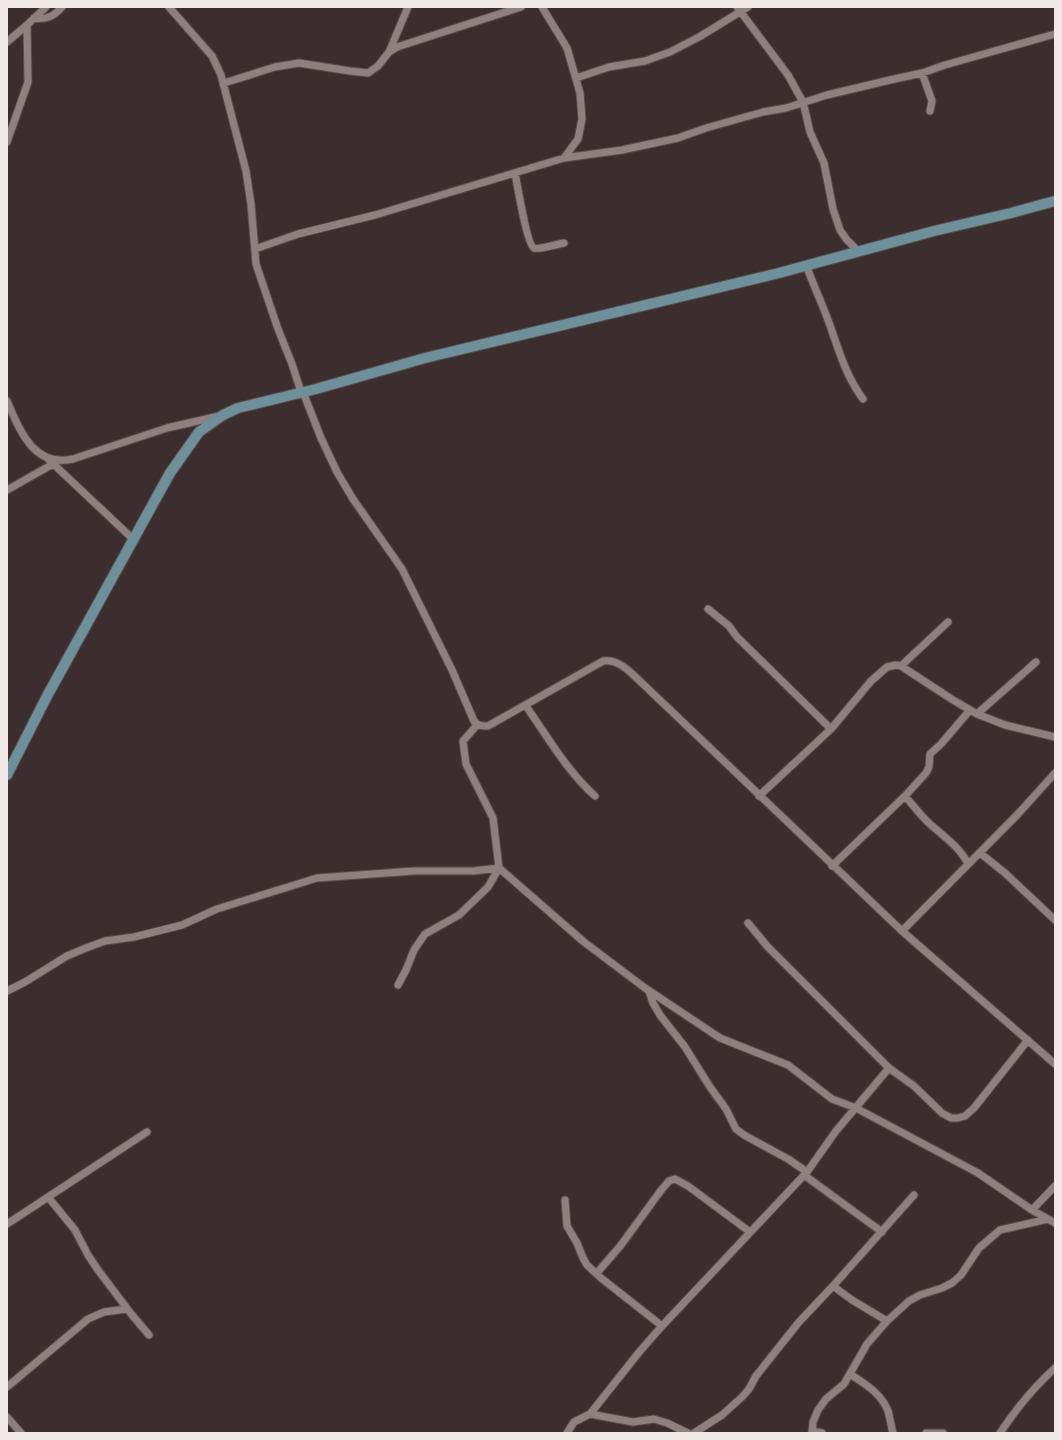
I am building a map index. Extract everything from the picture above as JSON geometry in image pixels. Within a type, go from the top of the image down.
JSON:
[{"type":"street","points":[[7,42],[46,7]]},
{"type":"street","points":[[34,18],[46,19],[55,15],[62,7]]},
{"type":"street","points":[[169,7],[212,56],[224,83],[246,170],[252,204],[256,264],[278,329],[321,438],[337,472],[353,500],[402,569],[452,670],[477,725],[488,726],[526,706],[603,661],[609,660],[615,662],[625,668],[643,684],[832,866],[902,931],[1055,1064]]},
{"type":"street","points":[[224,83],[269,68],[299,63],[350,72],[368,73],[378,66],[389,52],[408,7]]},
{"type":"street","points":[[389,52],[404,45],[521,7]]},
{"type":"street","points":[[542,7],[567,48],[580,93],[582,119],[578,139],[564,158]]},
{"type":"street","points":[[576,78],[609,67],[645,61],[670,52],[739,9],[748,7]]},
{"type":"street","points":[[739,9],[788,75],[803,102],[810,132],[824,162],[833,209],[840,230],[858,251]]},
{"type":"street","points":[[7,142],[28,82],[27,25]]},
{"type":"street","points":[[255,250],[298,234],[375,215],[564,158],[622,150],[678,138],[706,128],[764,112],[786,108],[803,102],[922,73],[1055,34]]},
{"type":"street","points":[[922,73],[932,101],[930,111]]},
{"type":"street","points":[[515,173],[531,245],[533,248],[564,243]]},
{"type":"street","points":[[7,775],[46,698],[170,473],[199,432],[223,415],[238,408],[425,358],[806,265],[1055,201]]},
{"type":"street","points":[[806,265],[843,363],[863,399]]},
{"type":"street","points":[[7,401],[29,444],[38,454],[51,462],[133,539]]},
{"type":"street","points":[[7,490],[51,462],[64,462],[167,428],[223,415]]},
{"type":"street","points":[[708,609],[729,626],[737,637],[830,728]]},
{"type":"street","points":[[901,666],[948,622]]},
{"type":"street","points":[[832,866],[905,796],[926,773],[929,767],[930,754],[974,712],[1036,662]]},
{"type":"street","points":[[759,796],[830,728],[871,681],[887,667],[896,665],[901,666],[974,712],[1005,725],[1055,737]]},
{"type":"street","points":[[526,706],[567,765],[585,788],[595,796]]},
{"type":"street","points":[[398,985],[414,950],[425,934],[459,915],[488,887],[499,868],[493,818],[466,764],[463,740],[477,725]]},
{"type":"street","points":[[902,931],[980,853],[1055,773]]},
{"type":"street","points":[[905,796],[929,824],[949,839],[952,845],[964,855],[968,864]]},
{"type":"street","points":[[980,853],[1005,873],[1055,920]]},
{"type":"street","points":[[7,990],[25,982],[67,956],[105,941],[134,937],[182,925],[217,909],[317,878],[414,871],[473,871],[499,868],[584,942],[649,991],[720,1038],[788,1065],[832,1099],[856,1108],[978,1173],[1032,1210],[1055,1223]]},
{"type":"street","points":[[748,923],[768,947],[889,1068],[914,1086],[942,1113],[951,1118],[965,1116],[974,1108],[1028,1040]]},
{"type":"street","points":[[649,991],[653,1003],[685,1047],[710,1087],[726,1109],[736,1129],[788,1159],[882,1232]]},
{"type":"street","points":[[567,1433],[574,1422],[590,1414],[662,1326],[806,1174],[836,1131],[889,1068]]},
{"type":"street","points":[[7,1224],[147,1132]]},
{"type":"street","points":[[597,1273],[621,1245],[669,1181],[675,1179],[688,1186],[750,1232]]},
{"type":"street","points":[[1032,1210],[1055,1186]]},
{"type":"street","points":[[694,1433],[722,1415],[742,1397],[749,1389],[756,1376],[799,1322],[914,1195]]},
{"type":"street","points":[[48,1197],[75,1230],[88,1255],[127,1309],[149,1334]]},
{"type":"street","points":[[565,1200],[567,1226],[587,1265],[605,1282],[662,1326]]},
{"type":"street","points":[[822,1433],[812,1432],[813,1422],[818,1410],[826,1398],[844,1384],[867,1344],[887,1321],[909,1301],[920,1295],[952,1283],[961,1275],[978,1248],[1000,1230],[1048,1219]]},
{"type":"street","points":[[833,1286],[852,1300],[887,1321]]},
{"type":"street","points":[[7,1388],[88,1319],[104,1312],[127,1309]]},
{"type":"street","points":[[1000,1433],[1025,1398],[1055,1368]]},
{"type":"street","points":[[850,1374],[876,1392],[882,1400],[888,1413],[893,1433]]},
{"type":"street","points":[[590,1414],[633,1422],[654,1419],[667,1423],[688,1433]]},
{"type":"street","points":[[7,1417],[21,1433]]},
{"type":"street","points":[[926,1433],[943,1433]]}]
